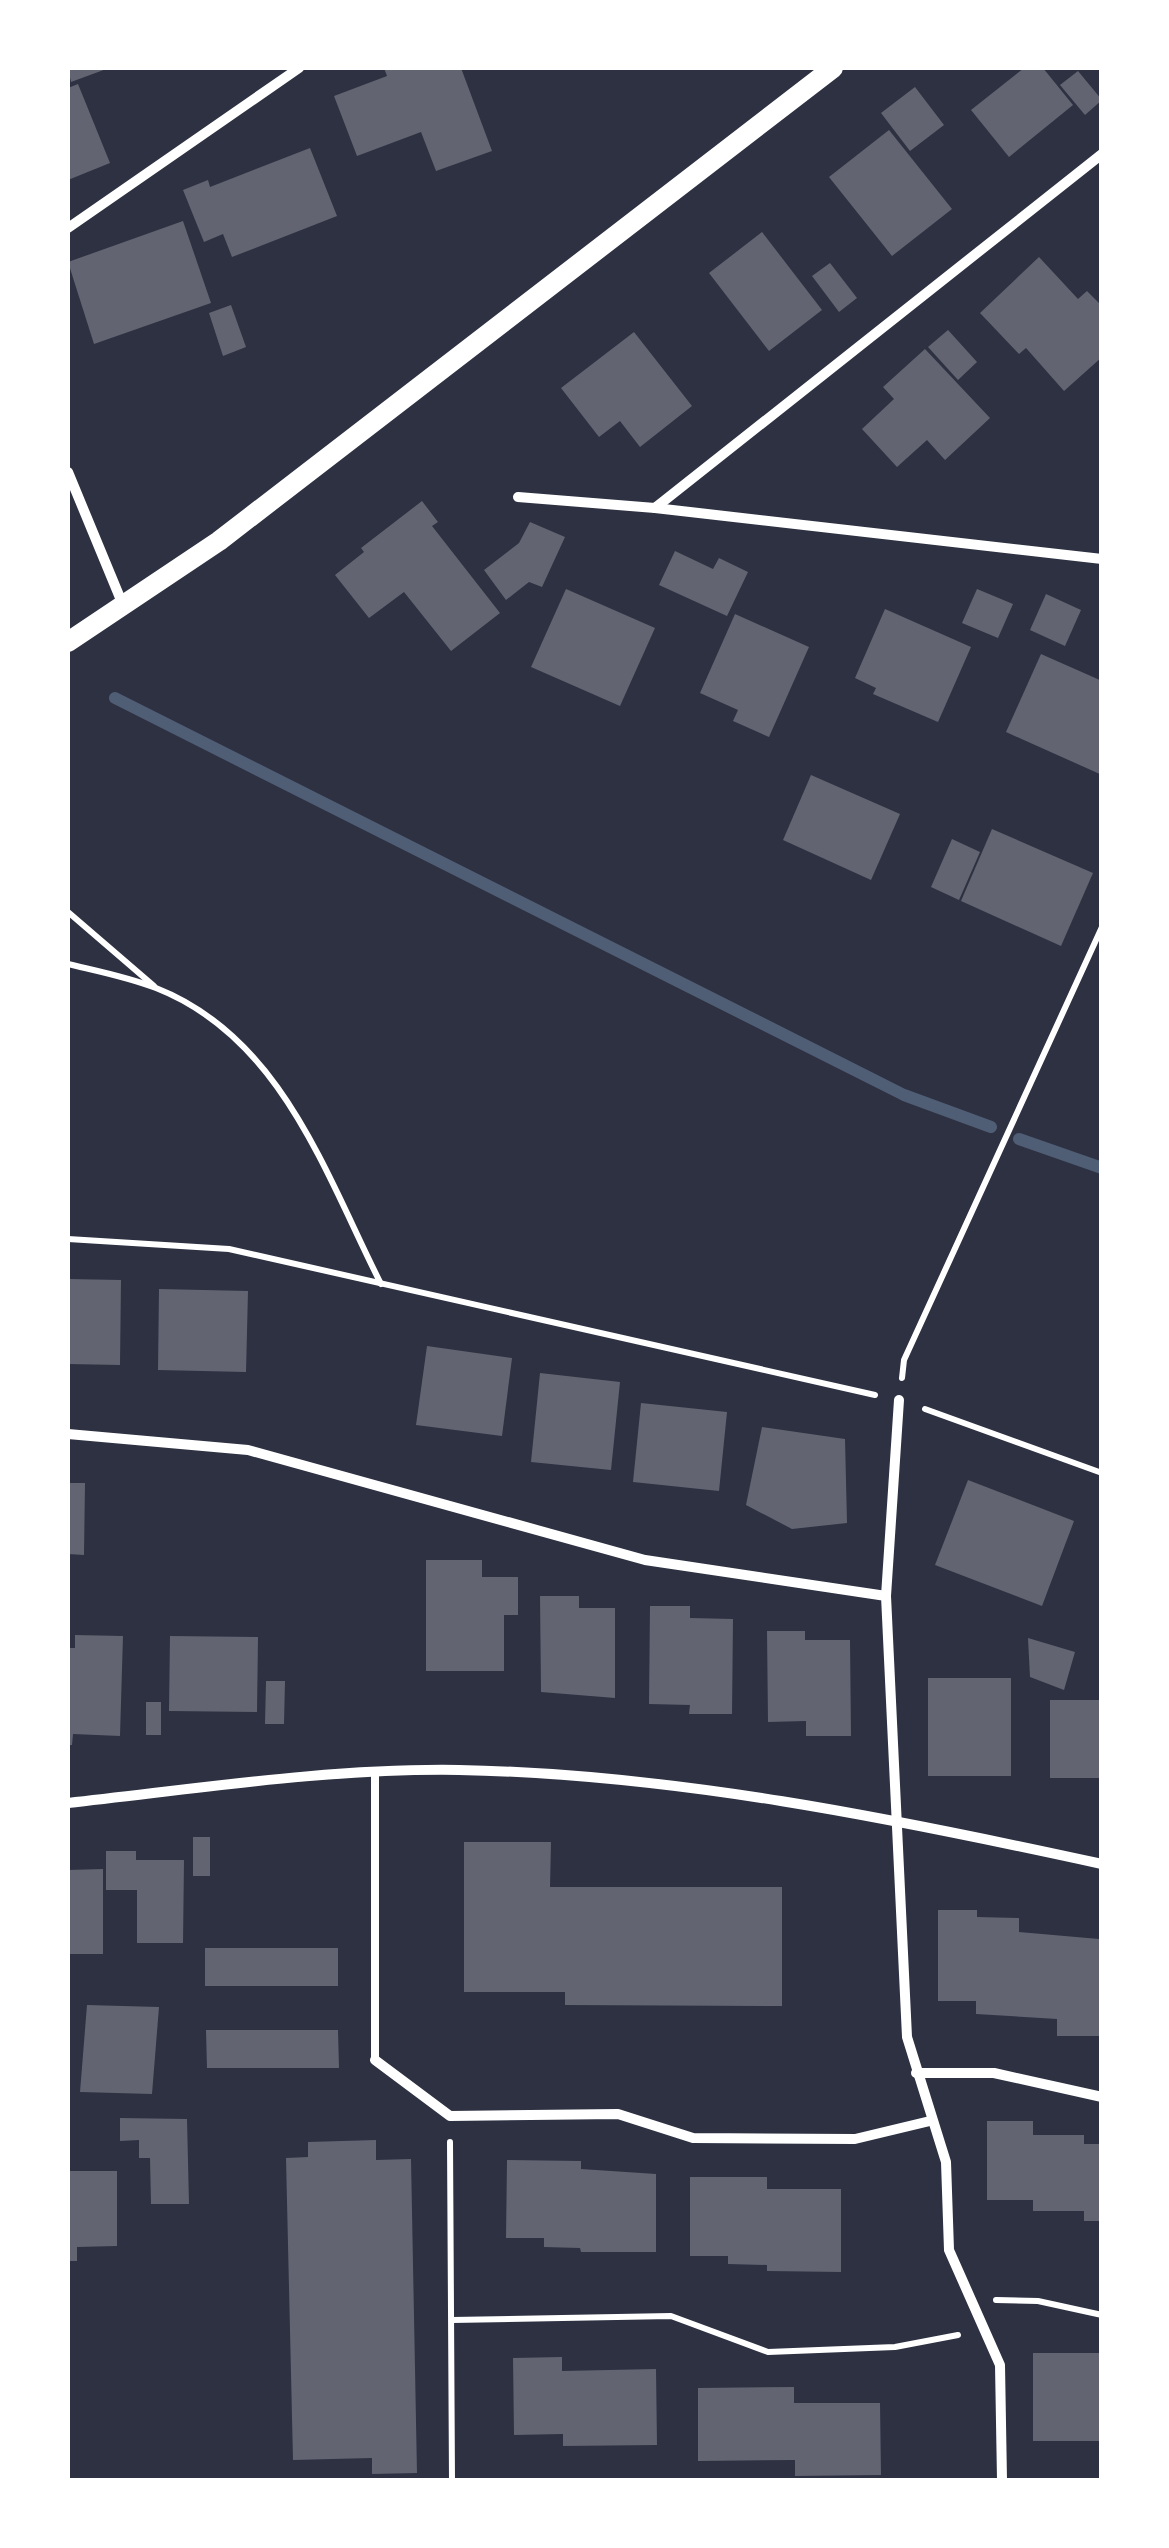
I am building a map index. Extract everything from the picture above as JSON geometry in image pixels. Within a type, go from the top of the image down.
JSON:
[{"type":"main road","points":[[68,642],[235,529],[833,68]]},
{"type":"street","points":[[68,228],[299,68]]},
{"type":"street","points":[[656,508],[1102,154]]},
{"type":"street","points":[[68,472],[124,607]]},
{"type":"street","points":[[518,497],[656,508],[1102,558]]},
{"type":"street","points":[[899,1400],[886,1596],[894,1818],[902,1857],[908,2036],[930,2121],[946,2162],[948,2250],[1000,2365],[1002,2480]]},
{"type":"street","points":[[68,1434],[248,1450],[645,1560],[886,1596]]},
{"type":"street","points":[[68,1803],[375,1774],[538,1774],[894,1818],[1102,1864]]},
{"type":"street","points":[[376,2060],[450,2116],[618,2114],[693,2138],[854,2139],[930,2121]]},
{"type":"street","points":[[916,2073],[994,2072],[1102,2098]]},
{"type":"lane","points":[[375,1774],[376,2060]]},
{"type":"path","points":[[68,912],[157,988],[200,1011],[250,1050],[288,1100],[381,1284]]},
{"type":"path","points":[[899,1400],[904,1360],[1102,927]]},
{"type":"path","points":[[68,964],[157,988]]},
{"type":"path","points":[[68,1239],[229,1250],[899,1400],[1102,1474]]},
{"type":"path","points":[[450,2116],[452,2480]]},
{"type":"path","points":[[970,2299],[1038,2301],[1102,2315]]},
{"type":"path","points":[[452,2320],[671,2316],[768,2352],[895,2348],[984,2330]]},
{"type":"building","points":[[68,68],[109,68],[71,82]]},
{"type":"building","points":[[384,68],[461,68],[492,151],[436,171],[421,132],[357,156],[334,96],[387,76]]},
{"type":"building","points":[[1024,68],[1043,68],[1073,105],[1009,157],[971,110]]},
{"type":"building","points":[[1078,71],[1102,100],[1085,115],[1060,85]]},
{"type":"building","points":[[78,84],[110,163],[68,180],[68,88]]},
{"type":"building","points":[[915,87],[944,125],[910,151],[881,113]]},
{"type":"building","points":[[889,130],[952,209],[892,256],[829,177]]},
{"type":"building","points":[[310,148],[337,216],[232,257],[223,234],[204,242],[183,190],[208,180],[210,187]]},
{"type":"building","points":[[183,221],[211,303],[94,344],[68,262]]},
{"type":"building","points":[[762,232],[822,310],[769,351],[709,273]]},
{"type":"building","points":[[1039,257],[1078,299],[1087,291],[1102,306],[1102,357],[1064,391],[1026,348],[1019,354],[980,313]]},
{"type":"building","points":[[830,263],[857,298],[839,312],[812,276]]},
{"type":"building","points":[[231,305],[246,347],[223,356],[209,313]]},
{"type":"building","points":[[948,330],[977,362],[958,380],[928,347]]},
{"type":"building","points":[[634,332],[692,406],[640,447],[620,421],[599,437],[561,388]]},
{"type":"building","points":[[925,349],[990,418],[945,460],[927,440],[897,467],[862,429],[894,399],[883,387]]},
{"type":"building","points":[[422,501],[438,522],[432,526],[500,613],[451,651],[404,592],[369,618],[335,575],[364,552],[361,548]]},
{"type":"building","points":[[530,522],[565,537],[542,587],[529,582],[506,600],[484,570],[519,543]]},
{"type":"building","points":[[675,551],[713,569],[719,558],[748,572],[727,616],[659,585]]},
{"type":"building","points":[[566,589],[655,628],[620,706],[531,667]]},
{"type":"building","points":[[977,589],[1013,604],[998,638],[962,623]]},
{"type":"building","points":[[1046,594],[1081,610],[1065,646],[1030,630]]},
{"type":"building","points":[[885,609],[971,647],[938,722],[873,694],[876,688],[855,678]]},
{"type":"building","points":[[735,614],[809,647],[769,737],[733,721],[738,710],[700,693]]},
{"type":"building","points":[[1041,654],[1102,681],[1102,775],[1006,732]]},
{"type":"building","points":[[811,775],[900,814],[871,880],[783,840]]},
{"type":"building","points":[[992,829],[1093,873],[1061,946],[961,901]]},
{"type":"building","points":[[952,839],[980,852],[959,900],[931,887]]},
{"type":"building","points":[[68,1279],[121,1280],[120,1365],[68,1364]]},
{"type":"building","points":[[159,1289],[248,1291],[246,1372],[158,1370]]},
{"type":"building","points":[[427,1346],[512,1358],[502,1436],[416,1425]]},
{"type":"building","points":[[540,1373],[620,1382],[611,1470],[531,1462]]},
{"type":"building","points":[[641,1403],[727,1412],[719,1491],[633,1482]]},
{"type":"building","points":[[762,1427],[845,1439],[847,1523],[792,1529],[746,1505]]},
{"type":"building","points":[[968,1480],[1074,1521],[1042,1606],[935,1565]]},
{"type":"building","points":[[68,1483],[85,1483],[84,1555],[68,1554]]},
{"type":"building","points":[[426,1560],[482,1560],[482,1577],[518,1577],[518,1615],[504,1615],[504,1671],[426,1671]]},
{"type":"building","points":[[540,1596],[579,1596],[579,1608],[615,1608],[615,1698],[541,1692]]},
{"type":"building","points":[[650,1606],[690,1606],[690,1618],[733,1619],[732,1714],[689,1714],[690,1705],[649,1704]]},
{"type":"building","points":[[767,1631],[805,1631],[805,1640],[850,1640],[851,1736],[806,1736],[806,1721],[768,1722]]},
{"type":"building","points":[[75,1635],[123,1636],[120,1736],[73,1734],[72,1745],[68,1745],[68,1648],[75,1648]]},
{"type":"building","points":[[170,1636],[258,1637],[257,1712],[169,1711]]},
{"type":"building","points":[[1028,1638],[1075,1652],[1064,1690],[1030,1677]]},
{"type":"building","points":[[928,1678],[1011,1678],[1011,1776],[928,1776]]},
{"type":"building","points":[[266,1681],[285,1681],[284,1724],[265,1724]]},
{"type":"building","points":[[1050,1700],[1102,1700],[1102,1778],[1050,1778]]},
{"type":"building","points":[[146,1702],[161,1702],[161,1735],[146,1735]]},
{"type":"building","points":[[193,1837],[210,1837],[210,1876],[193,1876]]},
{"type":"building","points":[[464,1842],[551,1842],[550,1887],[782,1887],[782,2006],[565,2005],[565,1992],[464,1992]]},
{"type":"building","points":[[106,1851],[136,1851],[136,1860],[184,1860],[183,1943],[137,1943],[137,1890],[106,1890]]},
{"type":"building","points":[[103,1869],[103,1954],[68,1954],[68,1870]]},
{"type":"building","points":[[938,1910],[977,1910],[977,1917],[1019,1918],[1019,1932],[1099,1939],[1102,2036],[1057,2036],[1057,2019],[976,2014],[976,2001],[938,2001]]},
{"type":"building","points":[[205,1948],[338,1948],[338,1986],[205,1986]]},
{"type":"building","points":[[87,2005],[159,2007],[152,2094],[80,2092]]},
{"type":"building","points":[[206,2030],[338,2030],[339,2068],[207,2068]]},
{"type":"building","points":[[120,2118],[187,2119],[189,2204],[151,2204],[150,2158],[139,2158],[139,2140],[120,2141]]},
{"type":"building","points":[[987,2121],[1033,2121],[1033,2135],[1084,2135],[1084,2144],[1102,2144],[1102,2221],[1084,2221],[1084,2211],[1033,2211],[1033,2200],[987,2200]]},
{"type":"building","points":[[376,2140],[376,2160],[411,2159],[417,2473],[372,2474],[372,2458],[293,2460],[286,2158],[308,2157],[308,2142]]},
{"type":"building","points":[[507,2160],[581,2161],[581,2169],[656,2174],[656,2252],[581,2252],[580,2248],[544,2247],[544,2238],[506,2238]]},
{"type":"building","points":[[68,2171],[117,2171],[117,2246],[77,2247],[77,2261],[68,2261]]},
{"type":"building","points":[[690,2177],[767,2177],[767,2189],[841,2189],[841,2272],[767,2271],[767,2265],[728,2264],[728,2256],[690,2256]]},
{"type":"building","points":[[1033,2353],[1102,2353],[1102,2441],[1033,2441]]},
{"type":"building","points":[[562,2357],[562,2371],[656,2369],[657,2445],[563,2446],[563,2434],[514,2435],[513,2358]]},
{"type":"building","points":[[794,2387],[794,2403],[880,2403],[881,2475],[795,2476],[795,2460],[698,2461],[698,2388]]},
{"type":"waterway","points":[[115,698],[904,1095],[991,1127]]},
{"type":"waterway","points":[[1019,1139],[1102,1168]]}]
